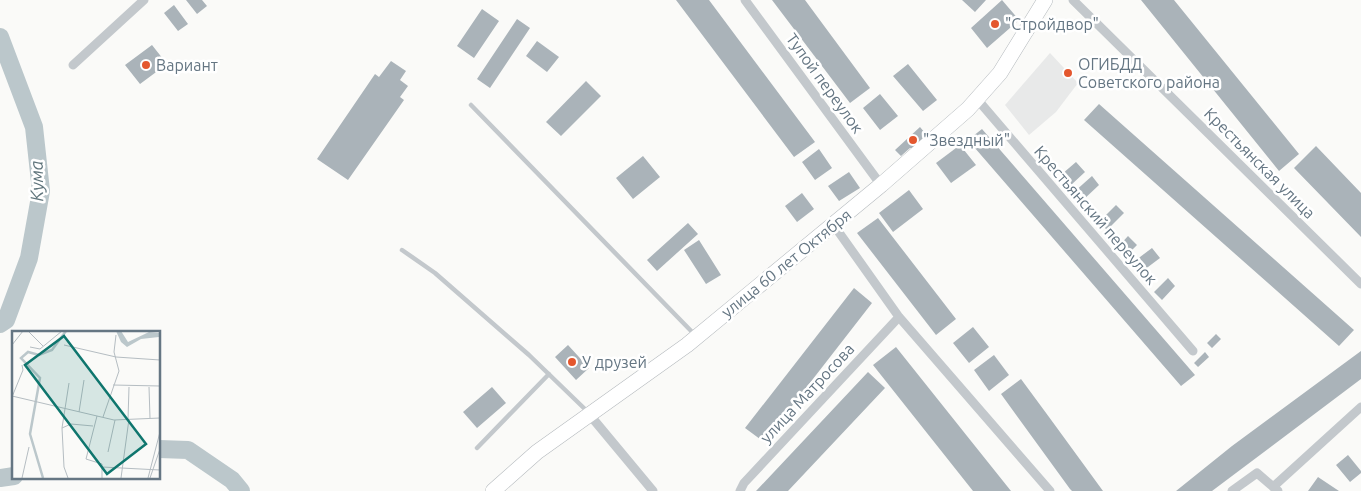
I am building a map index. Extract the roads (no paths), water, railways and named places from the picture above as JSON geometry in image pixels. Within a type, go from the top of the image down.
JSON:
[{"type":"main road","name":"улица 60 лет Октября","points":[[493,491],[537,452],[696,336],[881,185],[968,109],[1000,73],[1045,0]]},
{"type":"street","points":[[72,65],[144,0]]},
{"type":"street","name":"Тупой переулок","points":[[745,0],[881,185]]},
{"type":"street","name":"Крестьянская улица","points":[[1073,0],[1361,284]]},
{"type":"street","name":"Крестьянский переулок","points":[[977,99],[1193,351]]},
{"type":"street","points":[[833,224],[898,317],[1050,491]]},
{"type":"street","name":"улица Матросова","points":[[736,491],[742,487],[898,317]]},
{"type":"street","points":[[1232,491],[1257,473],[1275,489],[1361,407]]},
{"type":"street","points":[[590,414],[653,491]]},
{"type":"lane","points":[[471,104],[696,336]]},
{"type":"lane","points":[[402,250],[435,273],[529,355],[590,414]]},
{"type":"lane","points":[[477,448],[549,374]]},
{"type":"waterway","name":"Кума","points":[[0,37],[34,127],[41,191],[29,258],[6,320],[0,324]]},
{"type":"waterway","name":"Кума","points":[[160,449],[188,450],[232,480],[241,491]]},
{"type":"waterway","name":"Кума","points":[[0,478],[12,476]]},
{"type":"place","name":"\"Стройдвор\"","points":[[995,24]]},
{"type":"place","name":"Вариант","points":[[146,65]]},
{"type":"place","name":"ОГИБДД Советского района","points":[[1068,73]]},
{"type":"place","name":"\"Звездный\"","points":[[913,140]]},
{"type":"place","name":"У друзей","points":[[572,362]]}]
